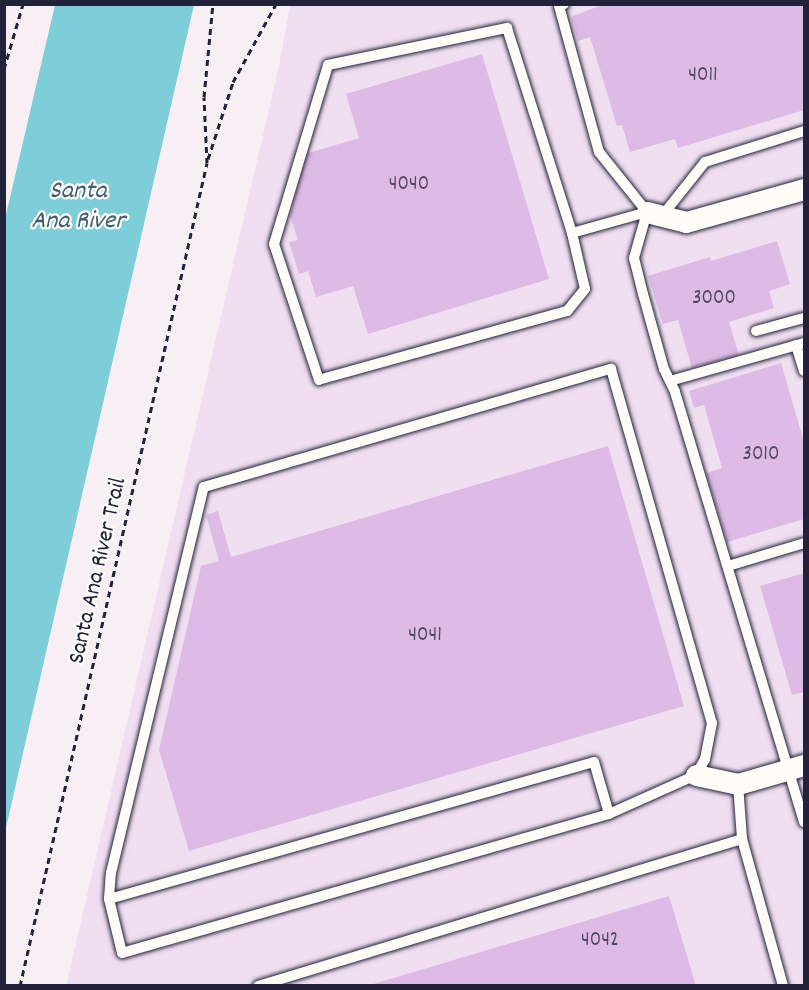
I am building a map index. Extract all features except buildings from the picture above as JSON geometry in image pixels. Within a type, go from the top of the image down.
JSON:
[{"type":"street","points":[[655,214],[686,222],[804,189]]},
{"type":"street","points":[[696,775],[738,784],[797,767]]},
{"type":"lane","points":[[564,4],[560,6],[599,152],[655,214]]},
{"type":"lane","points":[[507,28],[572,233],[585,289],[567,311],[319,380],[274,244],[328,65],[507,28]]},
{"type":"lane","points":[[804,131],[705,162],[655,214],[634,258],[664,369],[670,381],[728,566],[797,767],[804,822]]},
{"type":"lane","points":[[572,233],[655,214]]},
{"type":"lane","points":[[756,331],[804,318]]},
{"type":"lane","points":[[670,381],[800,344],[804,371]]},
{"type":"lane","points":[[611,369],[712,723],[705,759],[696,775],[609,814],[122,953],[109,899],[111,873],[204,487],[611,369]]},
{"type":"lane","points":[[728,566],[804,543]]},
{"type":"lane","points":[[109,899],[594,762],[609,814]]},
{"type":"lane","points":[[738,784],[742,839],[783,986]]},
{"type":"lane","points":[[258,986],[742,839]]},
{"type":"path","points":[[4,69],[23,4]]},
{"type":"path","name":"Santa Ana River Trail","points":[[207,163],[204,97],[213,4]]},
{"type":"path","name":"Santa Ana River Trail","points":[[20,986],[207,163],[233,82],[276,4]]},
{"type":"shaded area","points":[[290,5],[804,5],[804,985],[66,986],[279,66]]},
{"type":"water","name":"Santa Ana River","points":[[55,5],[194,5],[5,832],[5,219]]}]
